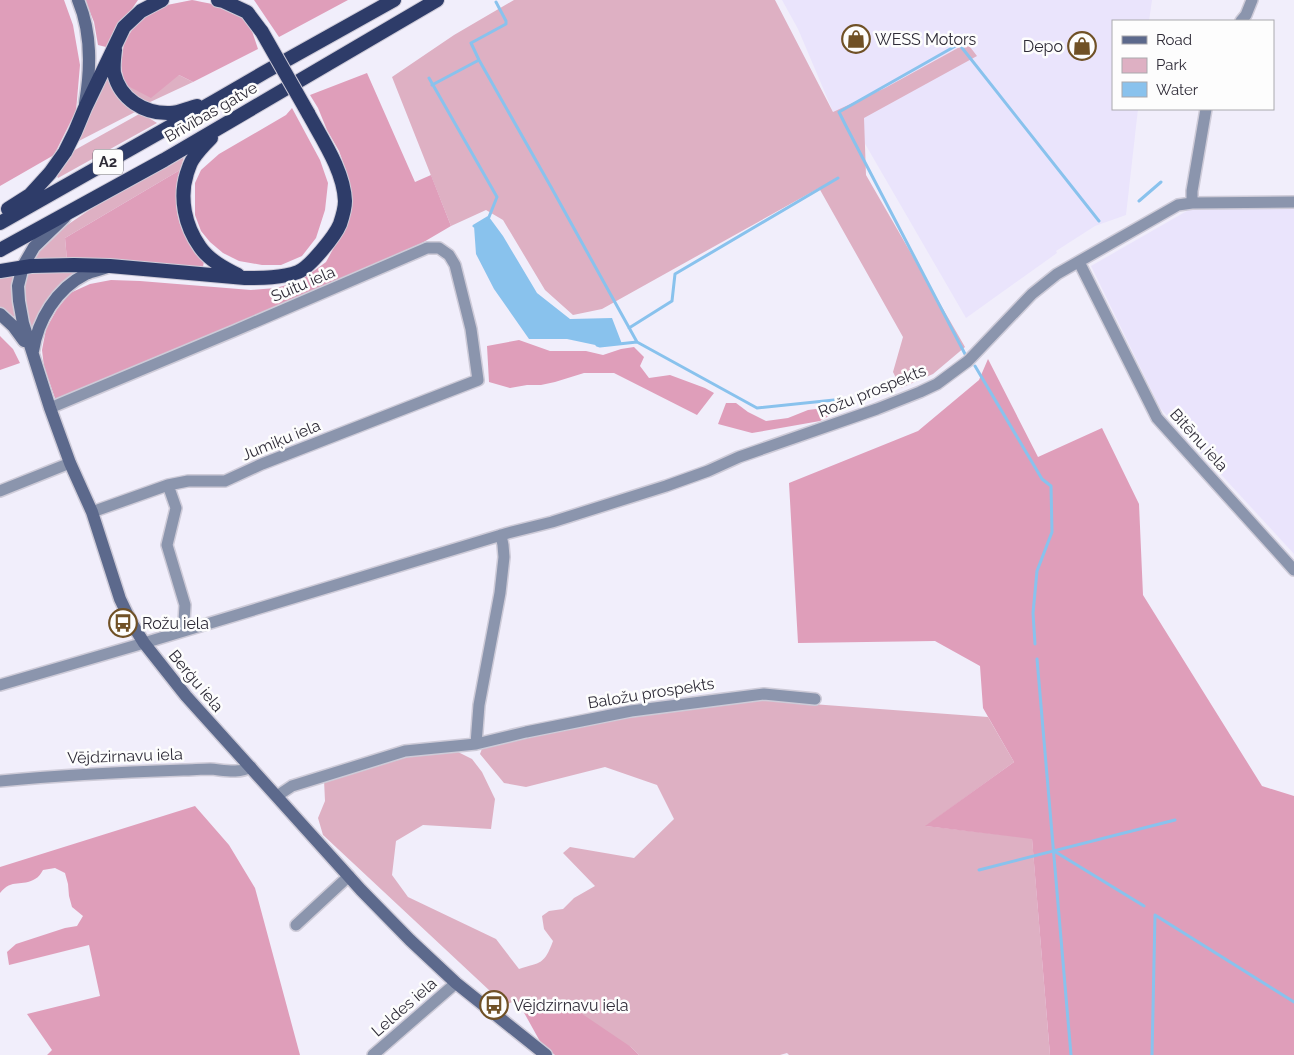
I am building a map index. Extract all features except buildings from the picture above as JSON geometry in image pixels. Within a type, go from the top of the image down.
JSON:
[{"type":"highway","points":[[0,215],[30,195],[50,173],[65,152],[84,108],[124,27],[141,11],[162,0]]},
{"type":"highway","points":[[0,271],[23,266],[74,265],[266,278],[299,272],[318,256],[340,224],[345,202],[340,178],[328,149],[262,32],[247,12],[218,0]]},
{"type":"highway","name":"Brīvības gatve","points":[[0,224],[215,102],[264,72],[394,0]]},
{"type":"highway","name":"Brīvības gatve","points":[[0,250],[164,160],[437,0]]},
{"type":"highway","points":[[116,42],[113,61],[118,86],[137,106],[171,113],[215,102]]},
{"type":"highway","points":[[245,278],[222,267],[201,249],[189,228],[183,205],[184,183],[190,164],[202,147],[213,137],[264,107],[276,95]]},
{"type":"main road","points":[[78,0],[83,11],[88,34],[90,60],[84,108]]},
{"type":"main road","points":[[235,0],[247,12]]},
{"type":"main road","name":"Berģu iela","points":[[76,207],[34,247],[23,266],[18,286],[19,302],[22,323],[50,408],[70,463],[92,512],[120,599],[131,622],[144,643],[186,696],[349,876],[410,940],[456,983],[546,1055]]},
{"type":"main road","points":[[32,354],[39,328],[45,315],[60,293],[86,274],[110,266]]},
{"type":"main road","points":[[0,314],[13,326],[32,354]]},
{"type":"street","points":[[1242,20],[1252,0]]},
{"type":"street","points":[[1192,202],[1206,110]]},
{"type":"street","name":"Rožu prospekts","points":[[504,534],[552,522],[666,486],[739,457],[877,409],[937,384],[968,361],[1032,294],[1058,274],[1178,205],[1192,202],[1294,202]]},
{"type":"street","name":"Suitu iela","points":[[50,408],[234,332],[427,248],[439,248],[449,255],[455,265],[471,329],[478,380]]},
{"type":"street","name":"Bitēnu iela","points":[[1079,262],[1157,418],[1294,570]]},
{"type":"street","name":"Jumiķu iela","points":[[92,512],[168,485],[188,481],[225,481],[262,464],[478,380]]},
{"type":"street","points":[[0,491],[70,463]]},
{"type":"street","points":[[168,485],[176,508],[166,545],[185,605],[184,622],[186,630]]},
{"type":"street","points":[[0,685],[504,534],[504,557],[500,594],[479,705],[476,744],[406,752],[292,786],[277,796]]},
{"type":"street","name":"Baložu prospekts","points":[[476,744],[631,711],[764,694],[815,700]]},
{"type":"street","name":"Vējdzirnavu iela","points":[[0,781],[147,771],[210,769],[239,771],[251,767]]},
{"type":"street","points":[[296,925],[349,876]]},
{"type":"street","name":"Leldes iela","points":[[373,1055],[456,983]]},
{"type":"shaded area","points":[[0,0],[64,0],[73,25],[80,65],[76,111],[54,155],[0,186]]},
{"type":"shaded area","points":[[85,0],[138,0],[106,47],[98,45],[94,22]]},
{"type":"shaded area","points":[[192,0],[222,7],[244,17],[248,22],[258,49],[193,82],[179,75],[151,98],[124,84],[121,65],[124,42],[138,21],[167,5]]},
{"type":"shaded area","points":[[254,0],[348,0],[279,37]]},
{"type":"shaded area","points":[[782,0],[1152,0],[1149,20],[1112,20],[1112,110],[1138,110],[1126,215],[1095,226],[1056,251],[1057,253],[966,318],[864,142],[834,114],[798,29]]},
{"type":"shaded area","points":[[367,73],[415,182],[431,175],[451,226],[422,243],[57,404],[44,367],[42,350],[46,329],[57,309],[70,293],[90,284],[111,280],[251,290],[276,288],[297,282],[326,262],[351,212],[350,194],[347,173],[339,151],[310,95]]},
{"type":"shaded area","points":[[292,108],[320,160],[328,183],[325,210],[316,238],[302,256],[281,265],[262,265],[239,261],[223,253],[201,231],[195,215],[195,183],[201,170],[219,154],[286,115]]},
{"type":"shaded area","points":[[180,170],[176,196],[178,219],[188,240],[204,261],[203,267],[67,260],[65,238]]},
{"type":"shaded area","points":[[1294,207],[1294,554],[1160,408],[1091,266],[1192,208]]},
{"type":"shaded area","points":[[0,336],[13,349],[20,363],[0,370]]},
{"type":"shaded area","points":[[519,340],[550,351],[586,351],[603,355],[634,347],[644,357],[640,366],[649,378],[670,375],[714,393],[697,415],[614,373],[584,373],[541,385],[510,388],[489,382],[487,346]]},
{"type":"shaded area","points":[[988,359],[1038,457],[1102,428],[1139,504],[1143,595],[1262,786],[1294,796],[1294,1055],[1050,1055],[1032,839],[925,826],[1014,762],[983,708],[980,666],[935,641],[798,643],[789,483],[918,431],[979,380]]},
{"type":"shaded area","points":[[726,403],[736,403],[748,412],[766,421],[788,418],[808,410],[824,408],[836,412],[820,421],[752,433],[718,424]]},
{"type":"shaded area","points":[[195,806],[229,845],[255,888],[300,1055],[47,1055],[52,1050],[27,1014],[100,996],[89,945],[9,965],[7,952],[16,944],[77,926],[83,916],[72,907],[65,873],[55,868],[43,870],[35,879],[13,884],[4,888],[0,893],[0,867]]},
{"type":"shaded area","points":[[517,1000],[569,1005],[631,1047],[639,1055],[555,1055],[542,1045]]},
{"type":"green space","points":[[514,0],[775,0],[833,112],[885,88],[967,43],[977,56],[864,118],[866,175],[965,347],[933,374],[901,388],[893,372],[903,337],[819,188],[602,309],[573,315],[545,290],[503,220],[486,210],[451,226],[392,77],[454,35]]},
{"type":"green space","points":[[109,68],[137,111],[75,143]]},
{"type":"green space","points":[[179,75],[193,82],[148,103],[132,94],[124,84]]},
{"type":"green space","points":[[141,113],[157,123],[58,178],[55,172],[73,151]]},
{"type":"green space","points":[[184,157],[180,170],[65,238],[67,260],[32,260],[37,250],[57,232],[98,204]]},
{"type":"green space","points":[[26,270],[82,270],[65,281],[52,293],[42,308],[34,327],[28,325],[23,291]]},
{"type":"green space","points":[[16,271],[16,315],[11,318],[0,309],[0,274]]},
{"type":"green space","points":[[760,697],[812,704],[988,717],[1014,762],[926,826],[1032,838],[1050,1055],[789,1055],[787,1053],[780,1055],[639,1055],[631,1047],[517,1000],[505,1005],[323,835],[318,818],[325,801],[324,780],[422,752],[454,750],[472,759],[482,772],[495,799],[491,829],[423,825],[396,841],[392,875],[408,897],[496,939],[519,969],[532,965],[544,959],[553,941],[544,929],[542,916],[549,911],[563,909],[574,898],[595,886],[563,853],[570,847],[634,858],[674,819],[657,785],[605,767],[526,787],[504,783],[480,754],[483,746],[567,726]]},
{"type":"water","points":[[489,217],[503,236],[537,293],[570,319],[612,318],[622,344],[600,346],[567,339],[529,339],[494,289],[476,254],[474,226]]},
{"type":"waterway","points":[[496,2],[506,24],[471,43],[637,342]]},
{"type":"waterway","points":[[965,354],[839,112],[959,44],[1099,221]]},
{"type":"waterway","points":[[432,85],[479,60]]},
{"type":"waterway","points":[[429,78],[497,197],[489,217],[474,226]]},
{"type":"waterway","points":[[629,328],[672,301],[675,274],[838,178]]},
{"type":"waterway","points":[[1139,201],[1161,182]]},
{"type":"waterway","points":[[597,345],[637,342],[757,408],[834,400]]},
{"type":"waterway","points":[[975,366],[1042,479],[1051,486],[1052,532],[1037,571],[1033,613],[1035,644]]},
{"type":"waterway","points":[[1037,659],[1071,1055]]},
{"type":"waterway","points":[[979,870],[1175,820]]},
{"type":"waterway","points":[[1054,851],[1144,906]]},
{"type":"waterway","points":[[1152,1055],[1155,915],[1294,1002]]},
{"type":"place","name":"WESS Motors","points":[[856,39]]},
{"type":"place","name":"Depo","points":[[1082,46]]},
{"type":"place","name":"Rožu iela","points":[[123,623]]},
{"type":"place","name":"Vējdzirnavu iela","points":[[494,1005]]}]
